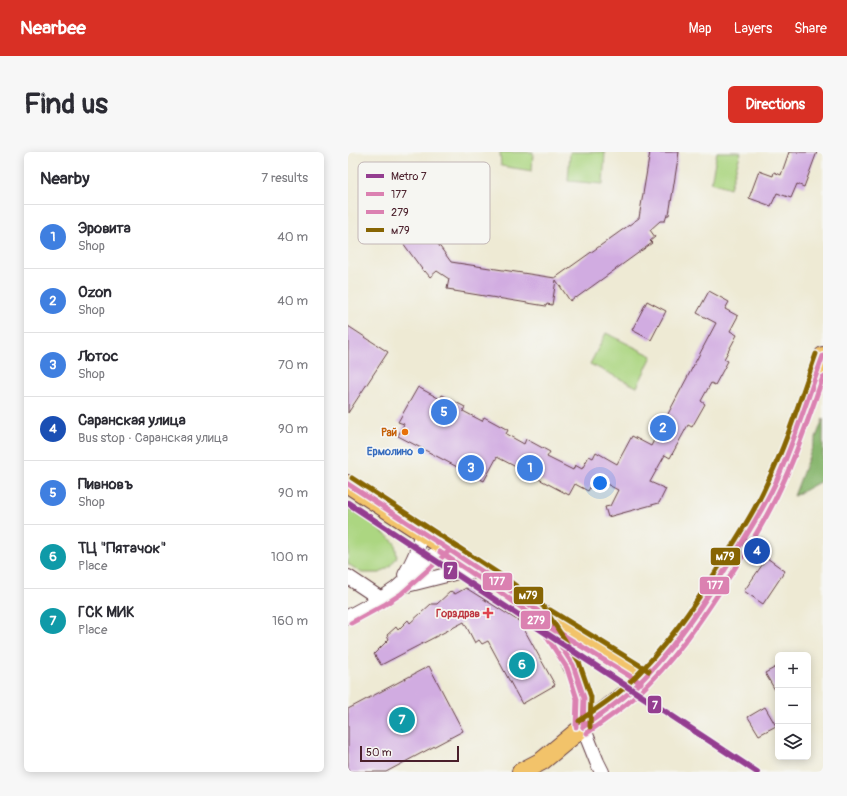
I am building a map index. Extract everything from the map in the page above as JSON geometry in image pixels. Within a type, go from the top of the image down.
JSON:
[{"type":"main road","points":[[521,772],[542,761],[582,727],[630,692],[665,655],[687,627],[740,548],[775,484],[789,451],[823,356]]},
{"type":"main road","points":[[348,484],[484,572],[538,611],[644,677]]},
{"type":"main road","points":[[538,611],[573,665],[580,682],[584,698],[582,727]]},
{"type":"street","points":[[397,588],[416,556],[421,531]]},
{"type":"street","points":[[348,617],[381,599],[397,588],[444,546]]},
{"type":"street","points":[[397,588],[462,571],[484,572]]},
{"type":"street","points":[[348,576],[381,599]]},
{"type":"street","points":[[582,727],[602,772]]},
{"type":"green space","points":[[500,152],[533,152],[532,171],[501,166]]},
{"type":"green space","points":[[570,152],[605,152],[603,184],[568,181]]},
{"type":"green space","points":[[717,152],[741,152],[730,188],[711,182]]},
{"type":"green space","points":[[606,333],[652,356],[637,387],[590,364]]},
{"type":"green space","points":[[823,419],[823,480],[794,496]]},
{"type":"green space","points":[[348,507],[371,522],[395,543],[397,557],[390,566],[380,573],[362,573],[348,564]]},
{"type":"building","points":[[650,152],[679,152],[669,215],[667,215],[665,221],[660,221],[650,230],[655,237],[650,241],[652,243],[570,301],[556,280],[552,305],[547,304],[546,306],[447,289],[449,279],[437,271],[430,277],[425,271],[424,272],[404,244],[438,244],[451,262],[555,278],[639,218]]},
{"type":"building","points":[[789,152],[817,152],[804,187],[797,184],[791,198],[777,193],[771,206],[749,198],[759,171],[773,176],[774,172],[781,175]]},
{"type":"building","points":[[709,291],[729,302],[725,309],[738,316],[730,331],[737,335],[724,359],[728,361],[715,385],[711,383],[701,401],[705,404],[692,427],[688,425],[670,458],[665,455],[650,482],[666,489],[659,503],[608,517],[605,507],[610,506],[618,490],[597,479],[596,476],[588,491],[575,484],[569,495],[497,457],[484,481],[398,436],[404,424],[398,422],[418,387],[440,399],[442,395],[465,407],[463,411],[482,421],[484,417],[508,430],[506,434],[524,444],[526,439],[550,452],[547,457],[573,470],[575,465],[582,469],[589,456],[593,458],[596,452],[617,464],[632,436],[651,446],[716,323],[697,313]]},
{"type":"building","points":[[647,301],[666,311],[651,340],[632,330]]},
{"type":"building","points":[[348,326],[388,352],[348,413]]},
{"type":"building","points":[[767,558],[785,571],[763,604],[744,591]]},
{"type":"building","points":[[466,588],[520,622],[555,685],[522,704],[488,641],[482,644],[479,640],[475,643],[464,622],[381,665],[374,654],[389,639],[387,635],[396,627],[398,630],[408,620],[410,623],[431,604],[437,604],[451,591],[455,594]]},
{"type":"building","points":[[429,666],[463,731],[386,772],[348,772],[348,709]]},
{"type":"building","points":[[775,668],[775,690],[765,673]]},
{"type":"building","points":[[765,707],[775,727],[759,735],[748,717]]},
{"type":"metro line","name":"7","points":[[348,503],[757,772]]},
{"type":"transit line","name":"м79","points":[[579,721],[616,695],[641,672],[666,643],[710,581],[746,524],[763,492],[788,434],[816,354]]},
{"type":"transit line","name":"177","points":[[583,727],[620,700],[646,677],[671,648],[694,617],[752,527],[775,484],[794,437],[823,356]]},
{"type":"transit line","name":"279","points":[[587,733],[624,706],[650,683],[675,654],[710,607],[764,521],[776,498],[798,447],[823,377]]},
{"type":"transit line","name":"м79","points":[[352,478],[504,577],[543,606],[579,662],[591,697],[590,727]]},
{"type":"transit line","name":"177","points":[[348,484],[500,583],[538,611],[573,665],[584,698],[583,727]]},
{"type":"transit line","name":"279","points":[[351,623],[401,594],[449,551]]},
{"type":"transit line","name":"279","points":[[440,552],[496,589],[533,616],[567,668],[577,699],[576,727]]},
{"type":"transit line","name":"м79","points":[[550,610],[649,671]]},
{"type":"transit line","name":"279","points":[[542,622],[641,683]]},
{"type":"place","name":"Пивновъ","points":[[444,412]]},
{"type":"place","name":"Ozon","points":[[663,428]]},
{"type":"place","name":"Рай","points":[[405,432]]},
{"type":"place","name":"Ермолино","points":[[421,451]]},
{"type":"place","name":"Лотос","points":[[471,468]]},
{"type":"place","name":"Эровита","points":[[530,468]]},
{"type":"place","name":"Саранская улица","points":[[757,551]]},
{"type":"place","name":"Горздрав","points":[[488,613]]},
{"type":"place","name":"ТЦ \"Пятачок\"","points":[[522,665]]},
{"type":"place","name":"ГСК МИК","points":[[402,720]]}]
